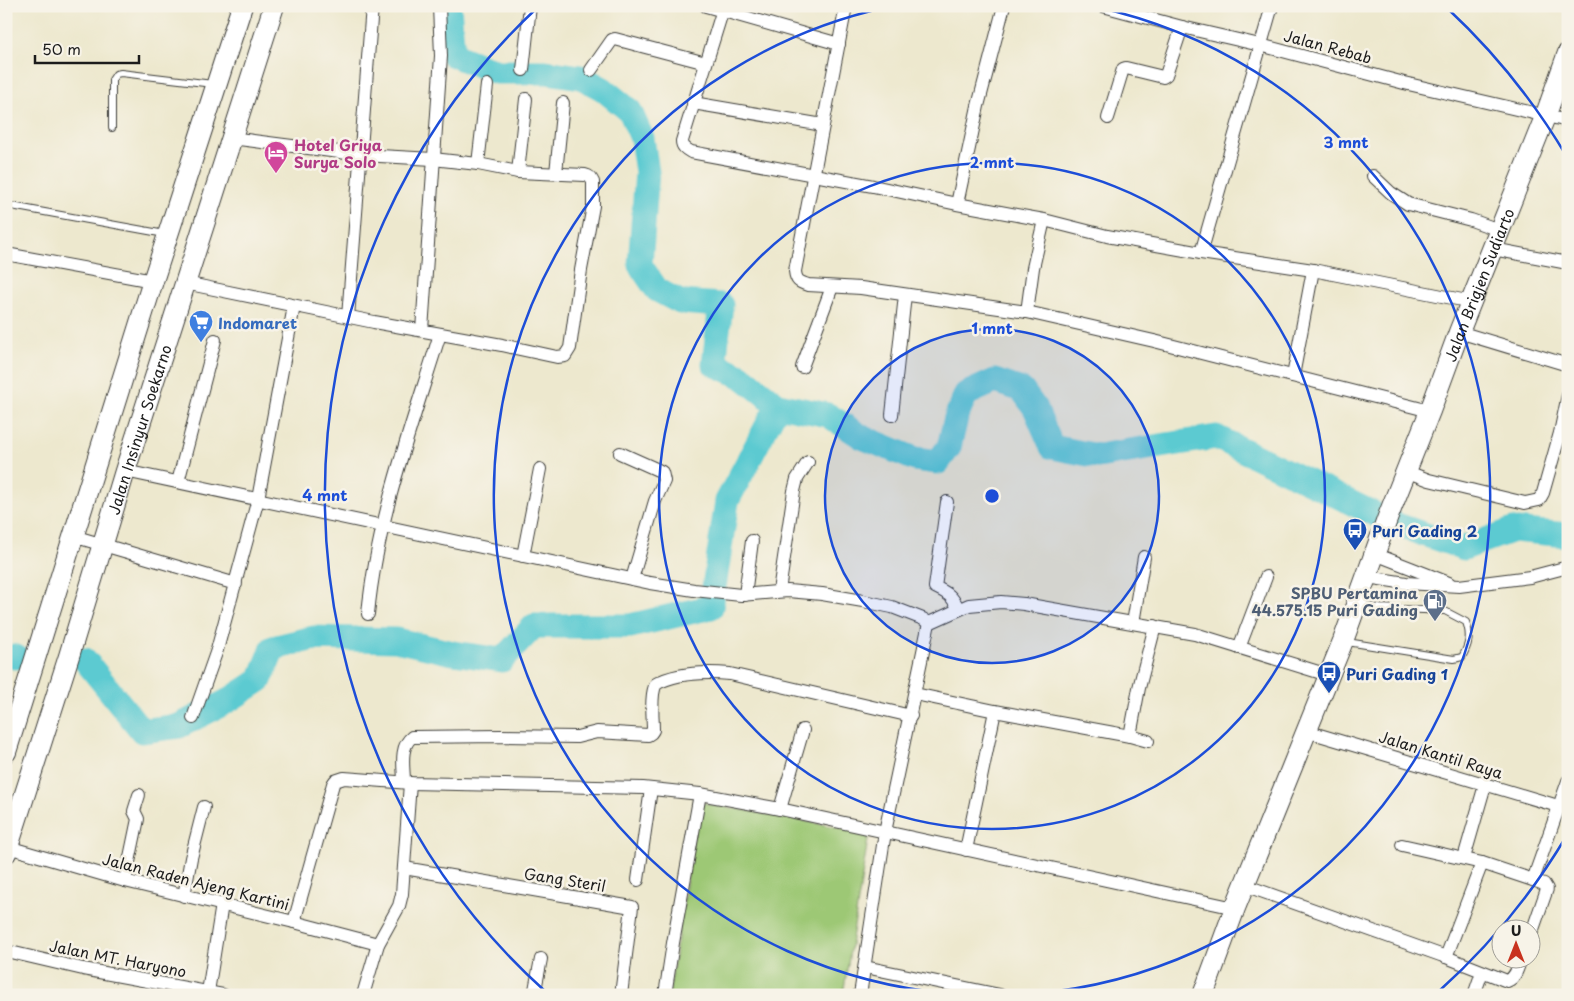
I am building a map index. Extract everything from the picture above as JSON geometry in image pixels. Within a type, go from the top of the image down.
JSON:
[{"type":"main road","name":"Jalan Insinyur Soekarno","points":[[6,752],[153,281],[242,6]]},
{"type":"main road","name":"Jalan Insinyur Soekarno","points":[[7,850],[14,796],[66,664],[125,471],[274,6]]},
{"type":"main road","name":"Jalan Brigjen Sudiarto","points":[[1203,995],[1244,885],[1343,641],[1405,470],[1430,411],[1568,53]]},
{"type":"street","points":[[348,317],[372,6]]},
{"type":"street","points":[[422,330],[441,56],[439,6]]},
{"type":"street","points":[[523,70],[530,6]]},
{"type":"street","points":[[706,6],[723,9],[839,44]]},
{"type":"street","points":[[846,6],[795,271],[796,279],[800,282],[808,285],[861,288],[1027,312],[1154,341],[1430,411]]},
{"type":"street","points":[[957,204],[978,106],[1004,6]]},
{"type":"street","name":"Jalan Rebab","points":[[1102,6],[1404,83],[1568,121]]},
{"type":"street","points":[[1201,253],[1272,6]]},
{"type":"street","points":[[723,9],[682,140],[682,144],[691,152],[1044,220],[1107,236],[1313,270],[1472,302]]},
{"type":"street","points":[[1108,118],[1123,69],[1126,68],[1163,77],[1166,75],[1182,27]]},
{"type":"street","points":[[591,70],[612,40],[615,39],[706,63]]},
{"type":"street","points":[[478,164],[487,85]]},
{"type":"street","points":[[518,172],[526,100]]},
{"type":"street","points":[[556,174],[563,103]]},
{"type":"street","points":[[693,103],[823,125]]},
{"type":"street","points":[[185,283],[348,317],[557,357],[565,356],[570,348],[581,270],[593,206],[593,182],[591,178],[584,175],[518,172],[478,164],[433,159],[362,155],[231,138]]},
{"type":"street","points":[[1373,176],[1391,193],[1408,204],[1471,220],[1499,230]]},
{"type":"street","points":[[1027,312],[1033,268],[1044,220]]},
{"type":"street","points":[[1492,249],[1568,263]]},
{"type":"street","points":[[6,254],[153,281]]},
{"type":"street","points":[[1293,376],[1313,270]]},
{"type":"street","points":[[802,367],[832,287]]},
{"type":"street","points":[[892,415],[905,295]]},
{"type":"street","points":[[192,718],[217,650],[258,499],[294,306]]},
{"type":"street","points":[[1459,332],[1568,365]]},
{"type":"street","points":[[368,614],[371,580],[382,526],[440,334]]},
{"type":"street","points":[[178,482],[215,340]]},
{"type":"street","points":[[1405,470],[1429,480],[1525,504],[1540,500],[1560,433],[1568,395]]},
{"type":"street","points":[[620,453],[662,472],[664,476],[632,579]]},
{"type":"street","points":[[779,591],[794,492],[797,479],[808,462]]},
{"type":"street","points":[[523,556],[540,469]]},
{"type":"street","points":[[125,471],[632,579],[694,590],[743,595],[779,591],[822,594],[892,607],[930,623]]},
{"type":"street","points":[[947,502],[935,587],[951,595],[959,608]]},
{"type":"street","points":[[73,536],[236,584]]},
{"type":"street","points":[[743,595],[752,541]]},
{"type":"street","points":[[1378,545],[1458,586]]},
{"type":"street","points":[[1133,623],[1144,557]]},
{"type":"street","points":[[1366,576],[1406,583],[1458,586],[1530,577],[1568,567]]},
{"type":"street","points":[[1239,648],[1266,577]]},
{"type":"street","points":[[930,623],[959,608],[970,605],[994,603],[1024,604],[1195,634],[1328,675]]},
{"type":"street","points":[[860,995],[885,832],[930,623]]},
{"type":"street","points":[[1130,736],[1139,688],[1155,626]]},
{"type":"street","points":[[363,995],[378,944],[399,906],[402,894],[407,782],[404,748],[406,742],[412,737],[577,737],[597,732],[648,735],[653,730],[653,695],[656,684],[679,676],[701,672],[730,674],[911,716]]},
{"type":"street","points":[[915,694],[1148,741]]},
{"type":"street","points":[[966,850],[994,711]]},
{"type":"street","points":[[780,809],[803,730]]},
{"type":"street","name":"Jalan Kantil Raya","points":[[1306,731],[1563,808]]},
{"type":"street","points":[[294,922],[332,787],[335,781],[344,778],[407,782],[652,788],[700,794],[780,809],[1235,908]]},
{"type":"street","points":[[1532,880],[1563,808],[1568,781]]},
{"type":"street","points":[[1464,858],[1485,785]]},
{"type":"street","points":[[638,880],[652,788]]},
{"type":"street","points":[[665,995],[700,794]]},
{"type":"street","points":[[125,881],[138,819],[134,811],[139,795]]},
{"type":"street","points":[[184,896],[191,858],[204,807]]},
{"type":"street","points":[[1402,844],[1482,863],[1544,884],[1547,888],[1537,918]]},
{"type":"street","name":"Jalan Raden Ajeng Kartini","points":[[7,850],[378,944]]},
{"type":"street","points":[[1446,957],[1482,863]]},
{"type":"street","name":"Gang Steril","points":[[404,868],[631,906],[633,911],[620,995]]},
{"type":"street","points":[[1244,885],[1446,957],[1502,980],[1510,980],[1515,976],[1518,968]]},
{"type":"street","points":[[208,992],[222,904]]},
{"type":"street","name":"Jalan MT. Haryono","points":[[6,952],[166,987],[224,995]]},
{"type":"street","points":[[534,995],[541,959]]},
{"type":"street","points":[[865,967],[1000,995]]},
{"type":"street","points":[[1474,995],[1482,972]]},
{"type":"lane","points":[[112,128],[112,80],[116,74],[217,84]]},
{"type":"lane","points":[[6,205],[169,234]]},
{"type":"lane","points":[[1343,641],[1454,659],[1462,657],[1468,646],[1470,633],[1466,622],[1445,611],[1356,605]]},
{"type":"green space","points":[[699,802],[869,833],[843,995],[669,995]]},
{"type":"waterway","points":[[449,6],[453,55],[497,72],[546,72],[581,77],[603,89],[630,111],[642,138],[647,172],[640,265],[657,290],[680,302],[721,305],[714,364],[741,376],[778,405],[828,415],[862,437],[915,459],[938,462],[949,447],[956,418],[966,394],[995,381],[1022,390],[1035,408],[1052,447],[1098,456],[1216,437],[1397,525],[1464,548],[1513,530],[1568,535]]},
{"type":"waterway","points":[[85,660],[142,731],[179,726],[226,702],[260,680],[273,648],[314,638],[396,640],[453,653],[502,660],[534,626],[630,626],[711,607],[727,501],[778,405]]},
{"type":"waterway","points":[[6,656],[16,657]]},
{"type":"place","name":"Hotel Griya Surya Solo","points":[[276,174]]},
{"type":"place","name":"Indomaret","points":[[201,343]]},
{"type":"place","name":"Puri Gading 2","points":[[1355,551]]},
{"type":"place","name":"SPBU Pertamina 44.575.15 Puri Gading","points":[[1435,622]]},
{"type":"place","name":"Puri Gading 1","points":[[1329,694]]}]
